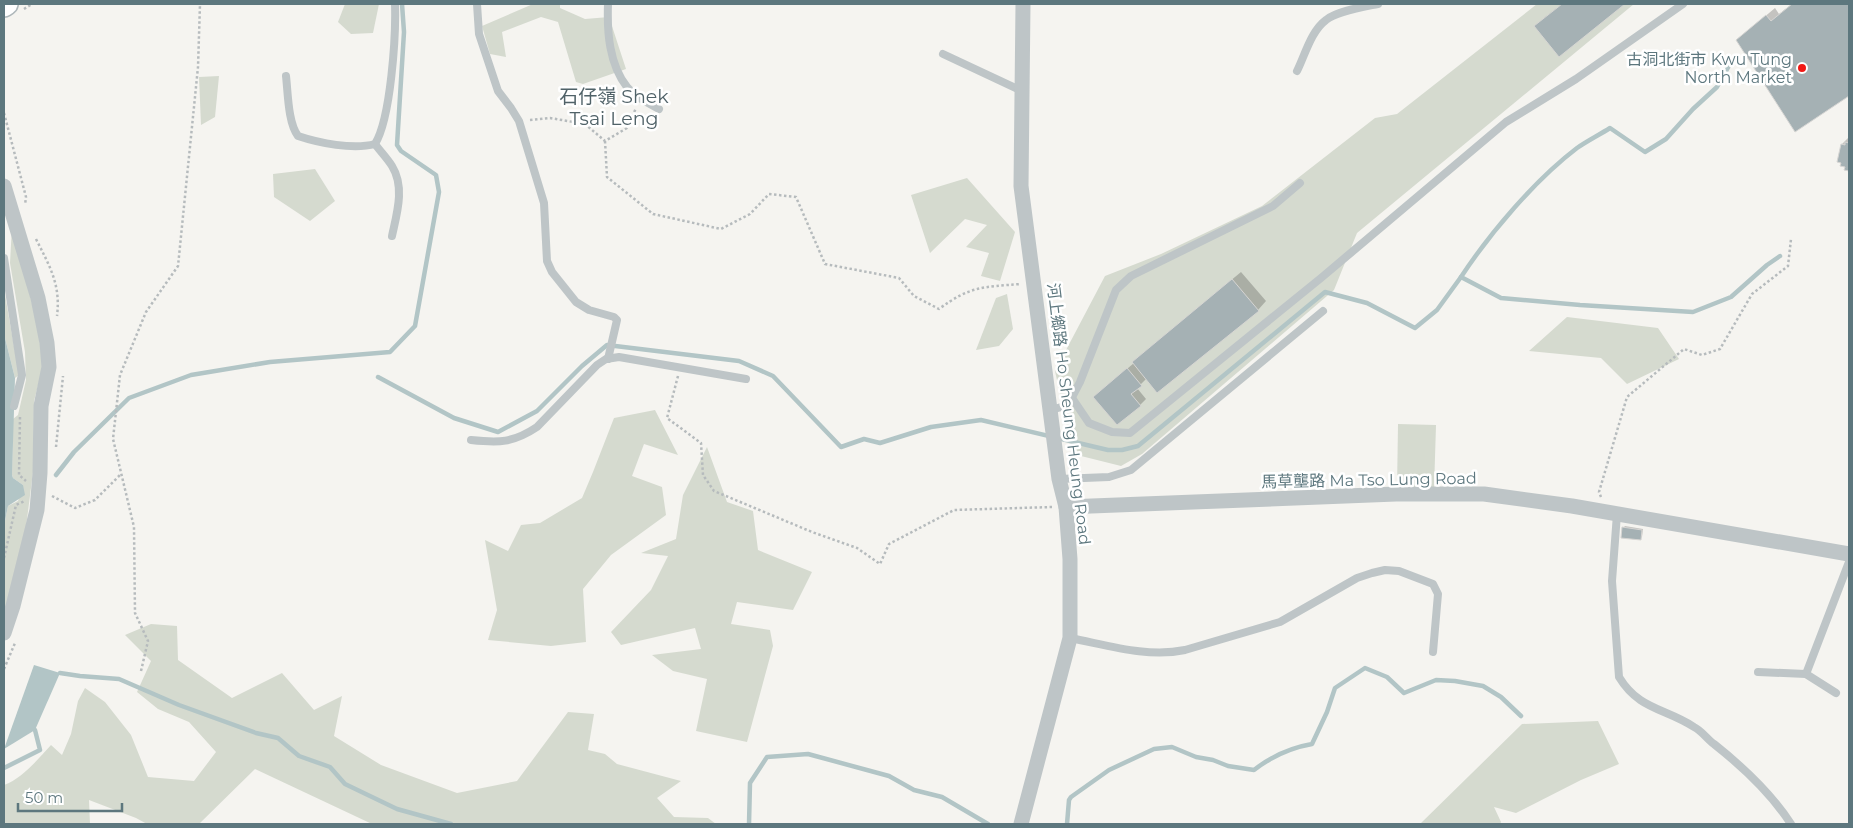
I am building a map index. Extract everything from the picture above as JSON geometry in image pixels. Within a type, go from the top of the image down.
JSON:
[{"type":"street","name":"河上鄉路 Ho Sheung Heung Road","points":[[1021,824],[1070,638],[1070,559],[1066,507],[1059,479],[1021,186],[1023,4]]},
{"type":"street","points":[[4,186],[35,285],[47,343],[49,368],[41,406],[40,473],[37,510],[13,606],[4,633]]},
{"type":"street","name":"馬草壟路 Ma Tso Lung Road","points":[[1066,507],[1396,494],[1484,494],[1612,513],[1849,554]]},
{"type":"lane","points":[[286,76],[292,122],[294,131],[298,136],[352,146],[364,147],[375,144],[380,135],[388,95],[395,22],[394,4]]},
{"type":"lane","points":[[476,4],[479,34],[498,91],[519,121],[544,203],[547,261],[552,272],[576,302],[582,307],[614,317],[617,320],[608,359]]},
{"type":"lane","points":[[608,4],[610,48],[613,61],[627,88],[641,99],[659,109]]},
{"type":"lane","points":[[1297,71],[1317,29],[1327,19],[1378,4]]},
{"type":"lane","points":[[1072,398],[1090,423],[1112,432],[1130,433],[1321,278],[1506,122],[1576,79],[1683,4]]},
{"type":"lane","points":[[943,54],[1022,91]]},
{"type":"lane","points":[[375,144],[392,166],[399,185],[400,198],[392,236]]},
{"type":"lane","points":[[1051,410],[1068,406],[1080,382],[1116,290],[1121,285],[1131,276],[1273,206],[1300,183]]},
{"type":"lane","points":[[4,258],[22,375],[14,406]]},
{"type":"lane","points":[[1059,479],[1109,478],[1131,470],[1323,311]]},
{"type":"lane","points":[[471,440],[497,443],[526,435],[537,427],[597,365],[608,359],[619,357],[746,379]]},
{"type":"lane","points":[[1612,513],[1612,581],[1619,677],[1626,689],[1636,698],[1695,727],[1732,758],[1773,797],[1791,824]]},
{"type":"lane","points":[[1806,674],[1849,562]]},
{"type":"lane","points":[[1070,638],[1151,653],[1179,651],[1280,622],[1357,578],[1385,570],[1400,571],[1433,584],[1437,589],[1433,652]]},
{"type":"lane","points":[[1758,672],[1806,674],[1836,693]]},
{"type":"path","points":[[141,671],[148,641],[135,613],[134,527],[113,438],[120,375],[146,312],[178,266],[198,67],[200,4]]},
{"type":"path","points":[[605,141],[627,128],[641,99]]},
{"type":"path","points":[[519,121],[550,118],[585,124],[605,141],[607,177],[653,214],[721,229],[750,214],[769,194],[796,198],[825,264],[900,278],[914,296],[939,308],[956,296],[979,287],[1035,283]]},
{"type":"path","points":[[1612,513],[1599,492],[1627,397],[1684,349],[1702,355],[1720,349],[1752,294],[1788,266],[1791,239]]},
{"type":"path","points":[[680,368],[667,418],[701,443],[704,475],[714,491],[812,532],[857,548],[880,564],[889,544],[954,510],[1066,507]]},
{"type":"path","points":[[20,418],[19,475],[29,483]]},
{"type":"path","points":[[51,495],[75,508],[94,500],[121,474]]},
{"type":"path","points":[[4,558],[16,505],[27,500]]},
{"type":"shaded area","points":[[345,4],[379,4],[373,33],[351,34],[338,22]]},
{"type":"shaded area","points":[[533,4],[560,4],[560,8],[585,19],[609,17],[626,69],[583,84],[576,82],[558,22],[541,17],[502,32],[506,57],[490,54],[482,26]]},
{"type":"shaded area","points":[[1537,4],[1634,4],[1357,233],[1334,290],[1142,454],[1121,466],[1073,454],[1055,371],[1105,276],[1161,254],[1262,206],[1375,118],[1397,114]]},
{"type":"shaded area","points":[[219,76],[215,117],[201,125],[199,77]]},
{"type":"shaded area","points":[[315,169],[335,201],[310,221],[274,197],[273,174]]},
{"type":"shaded area","points":[[967,178],[1015,232],[1000,281],[981,276],[989,253],[966,247],[987,225],[965,219],[930,253],[911,195]]},
{"type":"shaded area","points":[[12,226],[37,323],[43,366],[34,401],[33,472],[26,527],[4,618],[4,526],[8,506],[18,501],[23,485],[13,478],[12,475],[13,419],[18,415],[26,380],[25,352],[10,263]]},
{"type":"shaded area","points":[[4,289],[19,375],[15,378],[4,334]]},
{"type":"shaded area","points":[[1007,294],[1013,329],[999,346],[976,350],[996,298]]},
{"type":"shaded area","points":[[1567,317],[1658,328],[1679,359],[1627,384],[1601,358],[1529,351]]},
{"type":"shaded area","points":[[4,334],[15,378],[12,475],[13,478],[23,485],[25,495],[8,506],[4,526]]},
{"type":"shaded area","points":[[655,410],[678,455],[644,444],[632,476],[662,487],[666,515],[611,555],[583,589],[586,642],[551,646],[488,640],[497,610],[485,540],[508,551],[521,525],[540,523],[582,498],[614,418]]},
{"type":"shaded area","points":[[1398,424],[1436,425],[1434,489],[1397,488]]},
{"type":"shaded area","points":[[707,447],[727,502],[753,511],[758,550],[812,572],[793,610],[737,602],[731,624],[770,630],[773,646],[747,742],[696,731],[707,679],[673,671],[652,655],[701,649],[695,628],[621,645],[611,632],[651,590],[668,556],[641,553],[676,539],[683,495]]},
{"type":"shaded area","points":[[151,624],[177,626],[178,660],[232,698],[282,673],[314,710],[342,696],[334,736],[381,765],[457,793],[517,781],[568,712],[594,714],[588,750],[605,754],[617,764],[681,781],[657,798],[674,817],[708,818],[716,824],[372,824],[255,769],[199,824],[147,824],[89,800],[90,824],[4,824],[4,785],[24,773],[51,745],[62,755],[71,734],[78,701],[85,688],[105,702],[131,735],[148,777],[194,781],[216,752],[189,722],[158,709],[137,692],[151,661],[125,635]]},
{"type":"shaded area","points":[[34,665],[60,673],[35,730],[4,749]]},
{"type":"shaded area","points":[[1598,721],[1619,764],[1581,780],[1516,813],[1494,807],[1501,822],[1500,824],[1420,824],[1522,724]]},
{"type":"building","points":[[1562,4],[1625,4],[1559,57],[1534,26]]},
{"type":"building","name":"古洞北街市 Kwu Tung North Market","points":[[1792,4],[1849,4],[1849,96],[1795,132],[1736,40],[1766,15],[1771,21]]},
{"type":"building","points":[[1845,142],[1849,143],[1849,171],[1844,170],[1845,167],[1840,166],[1841,163],[1837,162],[1841,144],[1845,145]]},
{"type":"building","points":[[1232,279],[1259,311],[1157,393],[1132,362]]},
{"type":"building","points":[[1127,368],[1142,386],[1131,394],[1141,406],[1117,425],[1093,397]]},
{"type":"building","points":[[1622,527],[1642,530],[1641,540],[1621,538]]},
{"type":"waterway","points":[[56,475],[74,452],[129,398],[191,375],[270,362],[390,352],[415,326],[439,192],[436,175],[401,151],[397,145],[404,32],[402,4]]},
{"type":"waterway","points":[[1461,277],[1499,225],[1529,191],[1577,148],[1610,128],[1645,152],[1666,139],[1693,109],[1717,87],[1730,64]]},
{"type":"waterway","points":[[378,377],[454,418],[498,432],[537,411],[582,366],[607,345],[739,361],[773,376],[841,447],[864,439],[880,443],[931,427],[981,420],[1108,450],[1122,450],[1138,446],[1325,292],[1367,303],[1415,328],[1437,310],[1461,277],[1501,298],[1693,312],[1731,297],[1780,256]]},
{"type":"waterway","points":[[1067,824],[1069,800],[1071,797],[1109,770],[1154,749],[1172,747],[1196,757],[1213,760],[1228,766],[1254,770],[1281,753],[1312,744],[1327,712],[1335,688],[1365,668],[1387,677],[1404,693],[1436,680],[1483,686],[1501,697],[1521,716]]},
{"type":"waterway","points":[[60,673],[119,679],[179,705],[256,733],[278,738],[299,756],[330,767],[345,784],[397,809],[451,824]]},
{"type":"waterway","points":[[4,768],[40,750],[35,730]]},
{"type":"waterway","points":[[749,824],[750,783],[767,757],[808,754],[889,776],[914,790],[942,797],[988,824]]},
{"type":"place","name":"古洞北街市 Kwu Tung North Market","points":[[1802,68]]},
{"type":"district","name":"石仔嶺 Shek Tsai Leng","points":[[614,107]]}]
